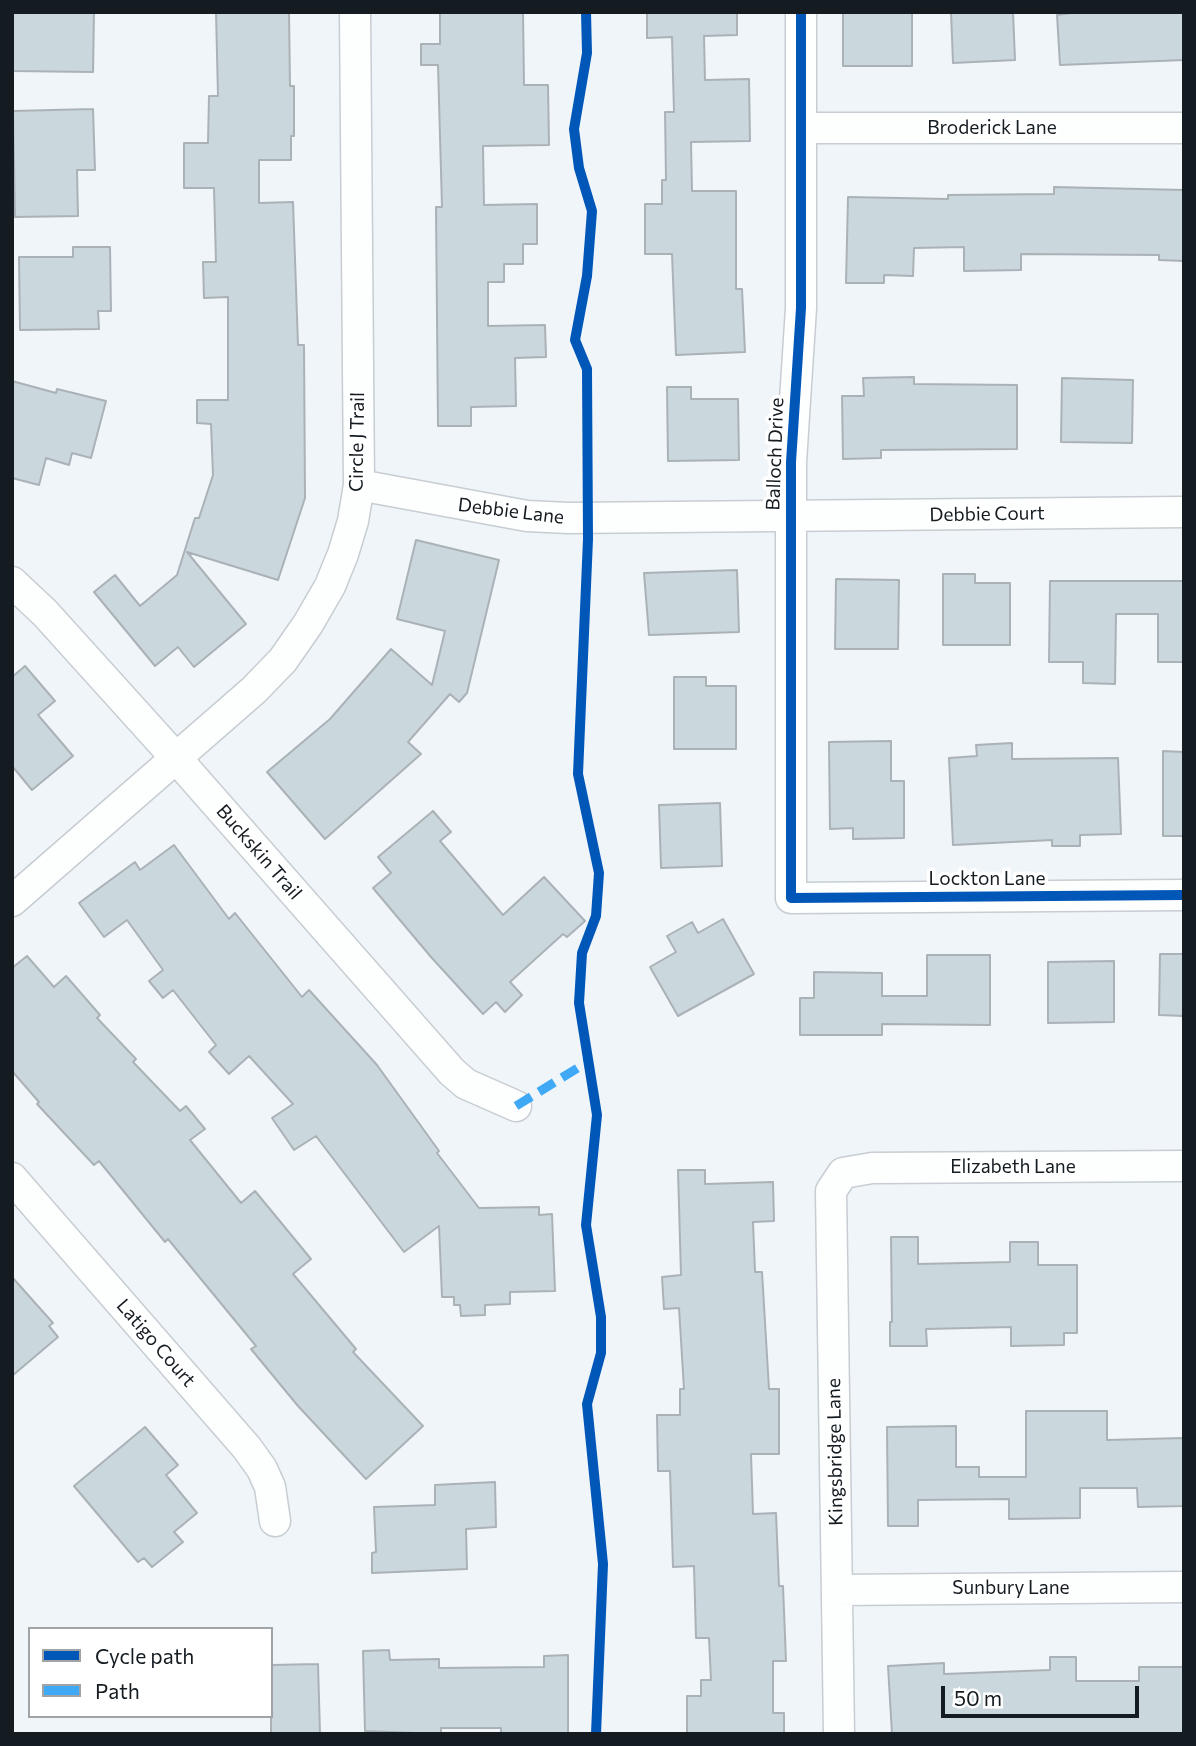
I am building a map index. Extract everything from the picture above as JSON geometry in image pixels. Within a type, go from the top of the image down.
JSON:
[{"type":"street","name":"Circle J Trail","points":[[12,901],[254,690],[283,660],[330,586],[343,554],[353,521],[359,485],[355,12]]},
{"type":"street","name":"Balloch Drive","points":[[791,898],[791,462],[801,308],[801,12]]},
{"type":"street","name":"Broderick Lane","points":[[801,128],[1184,128]]},
{"type":"street","name":"Debbie Lane","points":[[359,485],[527,516],[791,516]]},
{"type":"street","name":"Debbie Court","points":[[791,516],[1184,512]]},
{"type":"street","name":"Buckskin Trail","points":[[12,582],[45,613],[176,758],[452,1072],[466,1084],[516,1106]]},
{"type":"street","name":"Lockton Lane","points":[[791,898],[1184,895]]},
{"type":"street","name":"Elizabeth Lane","points":[[843,1173],[872,1168],[1184,1166]]},
{"type":"street","name":"Kingsbridge Lane","points":[[839,1734],[831,1191],[843,1173]]},
{"type":"street","name":"Latigo Court","points":[[12,1178],[247,1448],[262,1469],[270,1487],[275,1521]]},
{"type":"street","name":"Sunbury Lane","points":[[837,1590],[1184,1587]]},
{"type":"building","points":[[12,12],[94,12],[93,72],[12,71]]},
{"type":"building","points":[[216,12],[289,12],[290,86],[294,86],[291,160],[259,160],[259,203],[293,202],[298,345],[304,345],[305,498],[278,580],[187,552],[246,624],[194,667],[178,647],[155,666],[94,592],[115,575],[140,606],[177,575],[195,518],[199,518],[213,475],[211,424],[197,423],[197,400],[228,400],[228,297],[204,298],[203,262],[216,262],[214,188],[184,188],[184,143],[208,143],[209,96],[218,96]]},
{"type":"building","points":[[440,12],[523,12],[524,85],[548,85],[549,145],[483,146],[484,205],[537,204],[537,244],[523,244],[523,264],[504,264],[504,282],[488,282],[488,326],[545,325],[546,357],[515,358],[516,406],[471,407],[471,426],[438,426],[436,207],[442,207],[438,65],[421,65],[421,44],[440,44]]},
{"type":"building","points":[[647,12],[737,12],[737,35],[704,36],[705,80],[749,79],[750,141],[691,142],[692,191],[736,191],[736,289],[742,289],[745,352],[676,355],[672,254],[645,254],[645,204],[662,204],[662,180],[666,180],[665,112],[674,112],[672,37],[647,38]]},
{"type":"building","points":[[843,12],[912,12],[912,66],[843,66]]},
{"type":"building","points":[[951,12],[1013,12],[1015,60],[953,63]]},
{"type":"building","points":[[1078,12],[1184,12],[1184,60],[1060,65],[1057,15]]},
{"type":"building","points":[[93,109],[95,170],[77,170],[78,216],[15,217],[13,111]]},
{"type":"building","points":[[1054,187],[1184,190],[1184,261],[1159,260],[1159,255],[1021,254],[1021,270],[964,271],[964,247],[914,248],[913,276],[884,275],[884,283],[846,283],[848,197],[948,199],[948,195],[1054,194]]},
{"type":"building","points":[[73,247],[110,247],[111,311],[98,311],[99,329],[20,330],[19,257],[73,257]]},
{"type":"building","points":[[914,377],[914,384],[1017,385],[1017,449],[881,450],[881,458],[843,459],[842,396],[864,396],[863,378]]},
{"type":"building","points":[[1062,378],[1133,380],[1132,443],[1061,442]]},
{"type":"building","points":[[12,381],[56,393],[57,389],[106,401],[91,458],[72,453],[69,465],[46,458],[39,485],[12,478]]},
{"type":"building","points":[[667,387],[691,387],[691,399],[738,399],[739,460],[668,461]]},
{"type":"building","points":[[416,540],[499,560],[467,693],[459,702],[450,694],[408,742],[421,754],[325,839],[267,772],[330,719],[391,649],[432,685],[445,631],[397,619]]},
{"type":"building","points":[[737,570],[739,632],[649,635],[644,573]]},
{"type":"building","points":[[943,574],[975,574],[975,583],[1010,583],[1010,645],[943,645]]},
{"type":"building","points":[[836,579],[899,580],[898,649],[835,649]]},
{"type":"building","points":[[1050,581],[1184,581],[1184,662],[1158,662],[1158,614],[1116,614],[1115,684],[1083,683],[1083,662],[1049,662]]},
{"type":"building","points":[[25,666],[55,701],[38,715],[73,756],[32,790],[12,766],[12,677]]},
{"type":"building","points":[[674,677],[706,677],[706,686],[736,686],[736,749],[674,749]]},
{"type":"building","points":[[891,741],[891,781],[904,781],[904,838],[853,839],[853,828],[830,829],[829,742]]},
{"type":"building","points":[[1012,743],[1012,759],[1118,758],[1121,834],[1080,835],[1080,846],[1052,846],[1052,840],[953,845],[949,758],[977,756],[976,745]]},
{"type":"building","points":[[1163,751],[1184,752],[1184,836],[1163,836]]},
{"type":"building","points":[[720,803],[722,866],[661,868],[659,805]]},
{"type":"building","points":[[433,811],[451,832],[440,841],[503,915],[544,877],[585,921],[567,937],[563,934],[510,982],[522,995],[505,1012],[496,1002],[483,1014],[373,888],[391,873],[378,857]]},
{"type":"building","points":[[174,845],[229,919],[235,913],[302,997],[309,990],[377,1065],[439,1151],[437,1153],[479,1208],[539,1207],[539,1215],[552,1214],[555,1291],[510,1292],[510,1304],[485,1305],[485,1315],[461,1316],[460,1305],[454,1305],[454,1297],[442,1297],[439,1226],[404,1252],[316,1136],[294,1150],[272,1118],[293,1104],[249,1056],[229,1074],[209,1052],[216,1045],[173,990],[163,998],[149,981],[163,970],[127,920],[104,937],[79,903],[135,862],[140,870]]},
{"type":"building","points":[[723,919],[754,974],[678,1016],[650,967],[676,952],[667,936],[692,922],[698,933]]},
{"type":"building","points":[[1160,954],[1184,954],[1184,1016],[1159,1015]]},
{"type":"building","points":[[927,955],[990,955],[990,1025],[882,1024],[882,1035],[800,1035],[800,998],[814,998],[814,972],[882,973],[882,996],[927,996]]},
{"type":"building","points":[[27,956],[54,987],[66,976],[100,1015],[97,1018],[136,1059],[133,1062],[180,1111],[186,1106],[205,1129],[190,1140],[241,1203],[255,1191],[311,1259],[293,1274],[356,1349],[353,1352],[423,1426],[366,1479],[298,1406],[251,1349],[256,1346],[168,1239],[165,1242],[99,1161],[94,1165],[37,1104],[39,1102],[12,1071],[12,968]]},
{"type":"building","points":[[1114,961],[1114,1022],[1048,1023],[1048,962]]},
{"type":"building","points":[[678,1170],[705,1170],[705,1184],[773,1182],[774,1221],[753,1222],[755,1272],[762,1272],[769,1389],[779,1389],[779,1454],[751,1454],[753,1514],[776,1513],[786,1661],[773,1661],[773,1713],[784,1713],[784,1734],[687,1734],[687,1696],[701,1696],[701,1680],[711,1680],[709,1638],[696,1638],[694,1566],[673,1567],[670,1471],[658,1471],[657,1415],[680,1415],[680,1389],[684,1389],[679,1308],[664,1309],[662,1277],[681,1275]]},
{"type":"building","points":[[891,1237],[918,1237],[918,1264],[1010,1262],[1010,1242],[1038,1242],[1038,1265],[1077,1265],[1077,1333],[1064,1333],[1064,1345],[1011,1346],[1011,1327],[926,1329],[927,1346],[890,1346]]},
{"type":"building","points":[[12,1277],[53,1323],[49,1326],[58,1337],[12,1376]]},
{"type":"building","points":[[1026,1411],[1107,1411],[1107,1440],[1184,1438],[1184,1506],[1138,1507],[1137,1488],[1080,1488],[1080,1518],[1009,1519],[1009,1499],[918,1500],[918,1526],[888,1526],[887,1427],[956,1426],[956,1467],[979,1467],[979,1477],[1026,1477]]},
{"type":"building","points":[[145,1427],[178,1465],[166,1475],[197,1513],[174,1532],[183,1542],[152,1567],[144,1558],[138,1562],[74,1486]]},
{"type":"building","points":[[495,1482],[496,1527],[466,1529],[467,1569],[372,1573],[372,1553],[376,1552],[374,1507],[435,1505],[435,1485]]},
{"type":"building","points":[[389,1650],[390,1660],[439,1659],[439,1668],[544,1667],[544,1656],[568,1655],[568,1734],[501,1734],[501,1728],[441,1728],[441,1734],[365,1731],[363,1651]]},
{"type":"building","points":[[1050,1657],[1076,1657],[1076,1681],[1139,1681],[1139,1667],[1184,1667],[1184,1734],[892,1734],[888,1666],[944,1663],[944,1674],[1050,1670]]},
{"type":"building","points":[[318,1664],[320,1734],[271,1734],[273,1665]]},
{"type":"marked path","points":[[516,1106],[589,1061]]},
{"type":"cycle path","points":[[586,12],[587,53],[574,129],[579,168],[592,211],[587,276],[575,340],[587,369],[588,539],[578,774],[599,873],[596,916],[582,953],[579,1003],[597,1115],[586,1225],[601,1317],[601,1353],[587,1404],[603,1564],[596,1734]]},
{"type":"cycle path","points":[[801,12],[801,308],[791,462],[791,898],[1184,895]]}]
